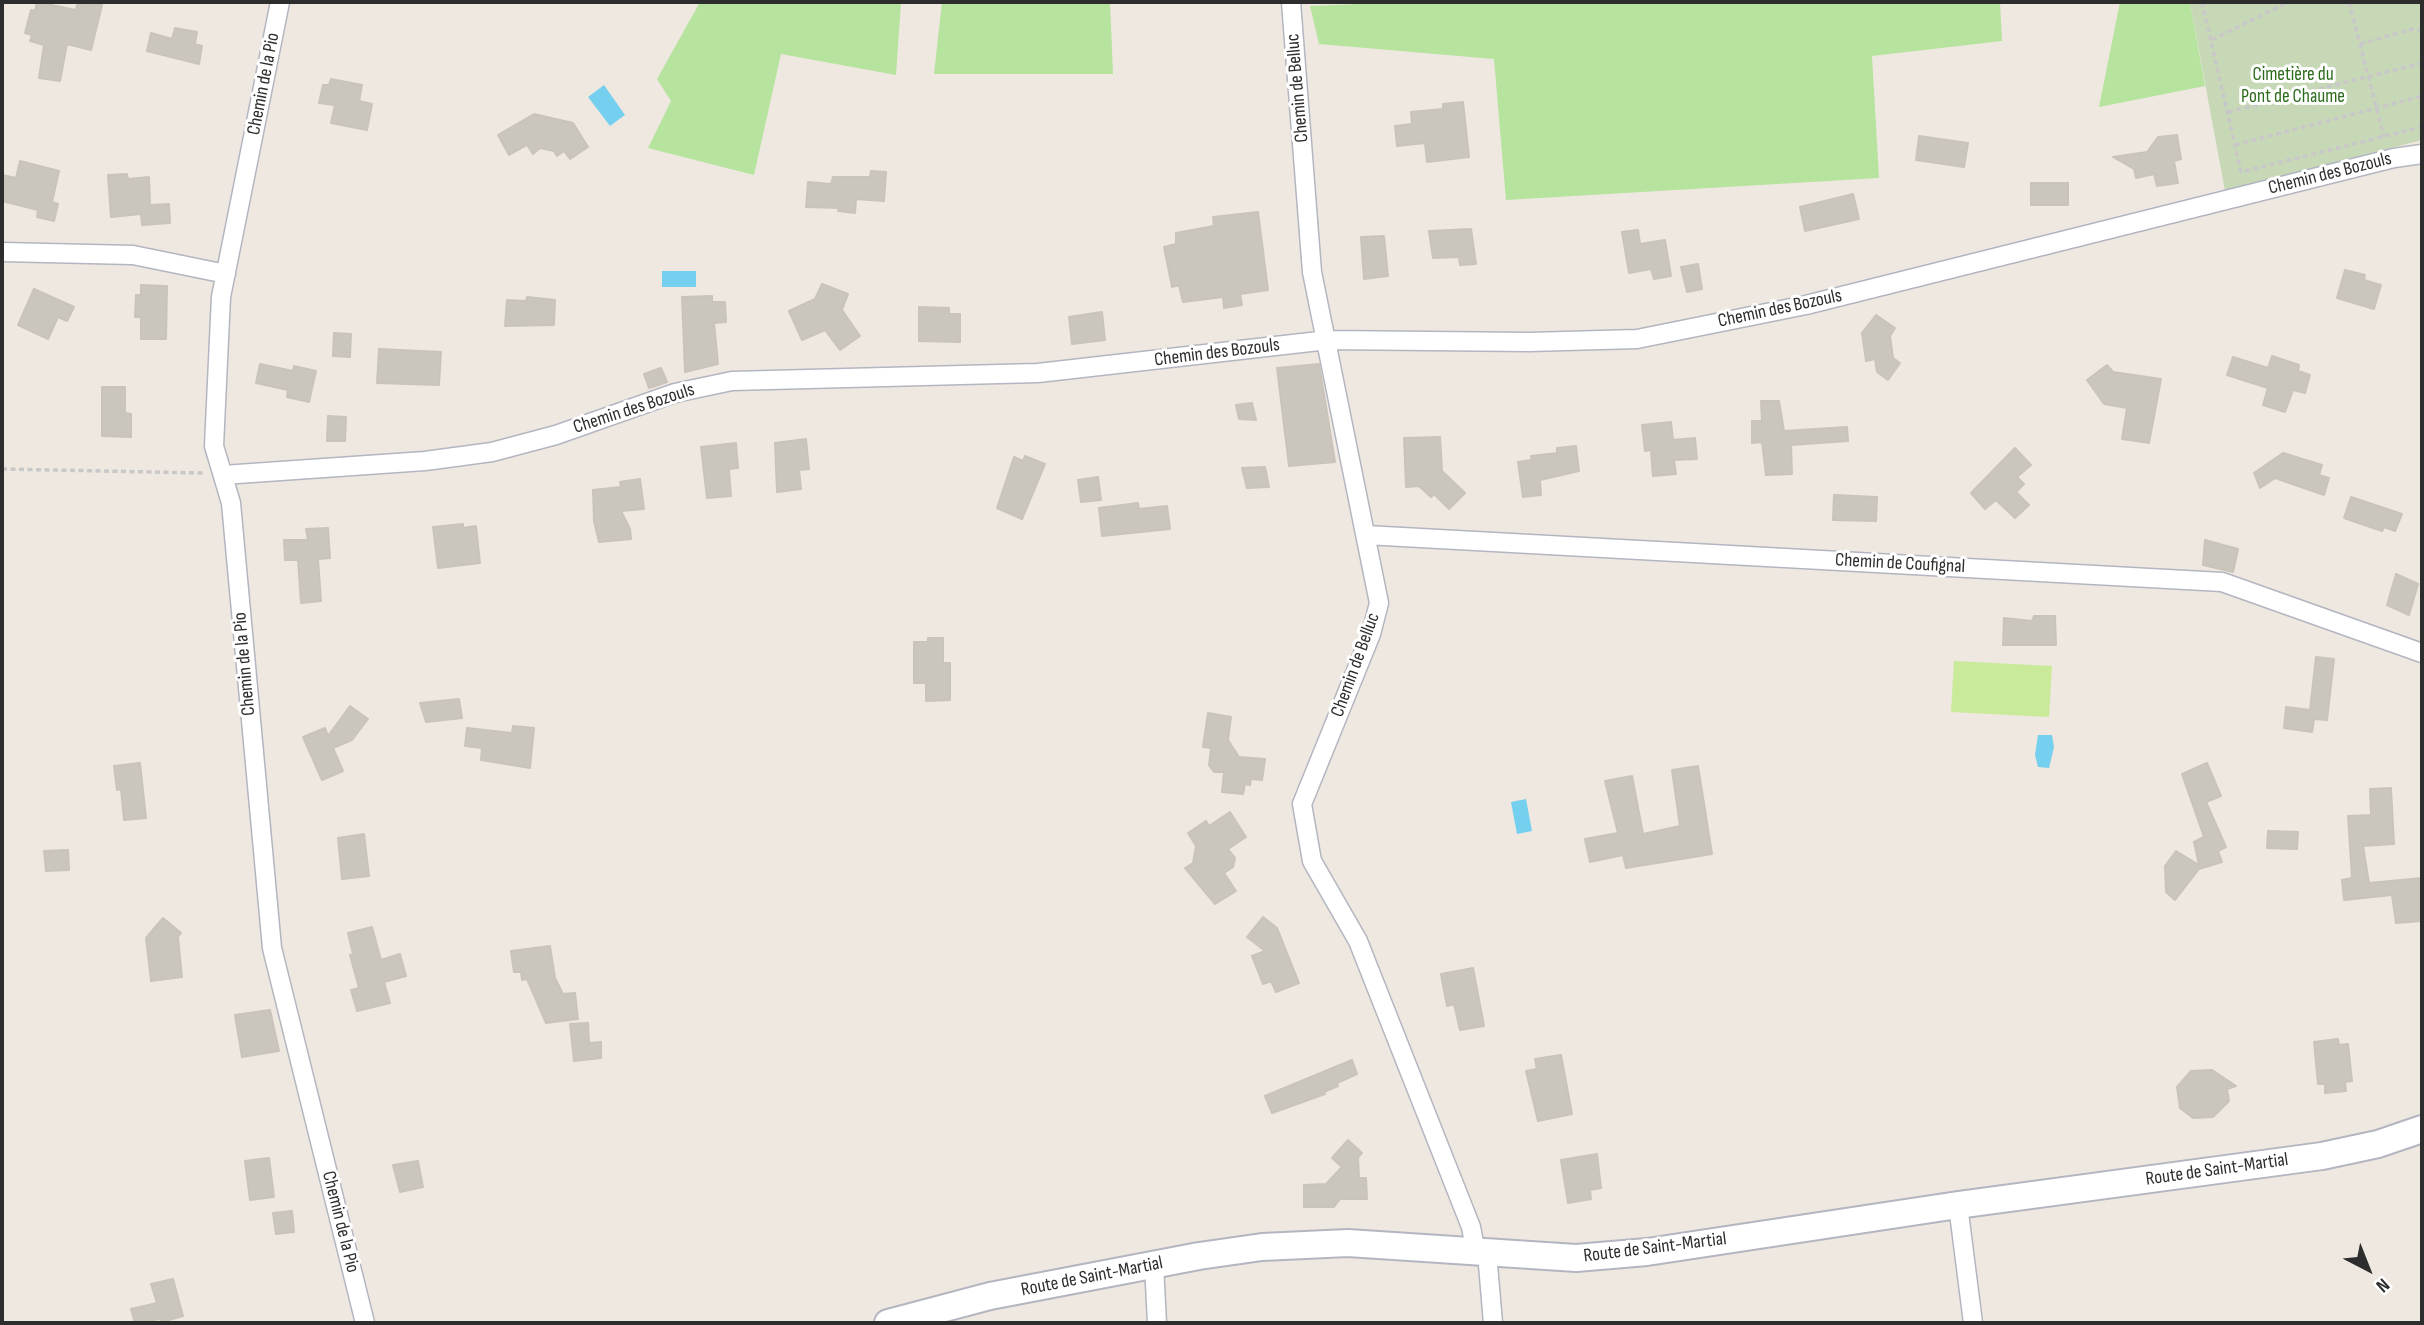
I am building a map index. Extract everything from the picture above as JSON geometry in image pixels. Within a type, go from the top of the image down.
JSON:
[{"type":"main road","name":"Route de Saint-Martial","points":[[888,1323],[941,1307],[1199,1256],[1305,1243],[1397,1245],[1576,1258],[1647,1252],[1958,1205],[2322,1156],[2378,1144],[2422,1129]]},
{"type":"street","name":"Chemin de la Pio","points":[[280,2],[221,297],[214,446],[232,503],[272,948],[365,1323]]},
{"type":"street","name":"Chemin de Belluc","points":[[1291,2],[1312,272],[1328,340],[1379,603],[1371,634],[1302,804],[1312,861],[1358,941],[1482,1253],[1493,1323]]},
{"type":"street","name":"Chemin des Bozouls","points":[[223,475],[425,461],[492,452],[555,435],[675,393],[732,381],[1038,373],[1328,340],[1528,342],[1637,339],[1806,305],[2394,158],[2422,154]]},
{"type":"street","points":[[2,252],[134,255],[226,274]]},
{"type":"street","name":"Chemin de Coufignal","points":[[1366,535],[2222,582],[2422,653]]},
{"type":"street","points":[[1958,1205],[1972,1323]]},
{"type":"street","points":[[1154,1265],[1157,1323]]},
{"type":"path","points":[[2202,2],[2241,172],[2422,127]]},
{"type":"path","points":[[2211,40],[2288,2]]},
{"type":"path","points":[[2349,2],[2384,137]]},
{"type":"path","points":[[2360,44],[2413,29],[2422,30]]},
{"type":"path","points":[[2227,112],[2422,63]]},
{"type":"path","points":[[2235,145],[2422,96]]},
{"type":"path","points":[[2,468],[223,475]]},
{"type":"green space","points":[[700,2],[901,2],[896,75],[781,54],[754,175],[648,148],[671,101],[657,79]]},
{"type":"green space","points":[[942,2],[1110,2],[1113,74],[934,74]]},
{"type":"green space","points":[[1406,2],[2000,2],[2002,41],[1872,56],[1879,178],[1506,200],[1494,59],[1319,44],[1310,6]]},
{"type":"green space","points":[[2120,2],[2190,2],[2205,86],[2099,107]]},
{"type":"green space","name":"Cimetière du Pont de Chaume","points":[[2190,2],[2422,2],[2422,140],[2225,191]]},
{"type":"green space","points":[[1954,661],[2052,666],[2049,717],[1951,712]]},
{"type":"water","points":[[604,85],[625,115],[610,126],[588,97]]},
{"type":"water","points":[[662,271],[696,271],[696,287],[662,287]]},
{"type":"water","points":[[2038,735],[2052,735],[2054,747],[2049,768],[2038,767],[2035,755]]},
{"type":"water","points":[[1526,799],[1532,831],[1517,834],[1511,802]]},
{"type":"building","points":[[37,2],[76,10],[78,2],[102,5],[91,50],[67,44],[60,81],[39,78],[44,45],[30,41],[32,35],[25,33],[31,10],[35,11]]},
{"type":"building","points":[[175,28],[197,32],[195,44],[202,46],[199,64],[147,51],[151,33],[172,39]]},
{"type":"building","points":[[331,79],[362,85],[359,101],[372,104],[367,130],[331,123],[335,105],[319,103],[323,85],[329,85]]},
{"type":"building","points":[[1463,102],[1469,157],[1427,162],[1425,143],[1397,146],[1395,126],[1412,124],[1411,112],[1443,109],[1443,104]]},
{"type":"building","points":[[534,114],[573,123],[588,147],[570,159],[564,151],[557,156],[554,151],[540,148],[533,154],[527,145],[509,155],[498,135]]},
{"type":"building","points":[[2177,135],[2181,159],[2174,161],[2178,183],[2157,186],[2154,174],[2136,178],[2134,169],[2113,157],[2147,152],[2158,137]]},
{"type":"building","points":[[1919,136],[1968,143],[1964,167],[1916,160]]},
{"type":"building","points":[[20,161],[59,171],[52,202],[58,204],[54,221],[37,217],[38,210],[2,201],[2,175],[16,178]]},
{"type":"building","points":[[871,171],[886,172],[884,201],[856,199],[855,213],[838,211],[839,208],[806,207],[808,182],[831,184],[833,177],[870,177]]},
{"type":"building","points":[[127,174],[128,179],[149,177],[150,205],[169,204],[170,223],[142,225],[141,214],[111,217],[108,175]]},
{"type":"building","points":[[2031,183],[2068,183],[2068,205],[2031,205]]},
{"type":"building","points":[[1853,194],[1859,219],[1805,231],[1800,207]]},
{"type":"building","points":[[1258,212],[1268,290],[1240,294],[1242,305],[1224,308],[1223,297],[1183,302],[1179,285],[1172,287],[1164,247],[1176,244],[1176,233],[1214,226],[1213,217]]},
{"type":"building","points":[[1471,229],[1476,264],[1460,265],[1459,257],[1433,258],[1429,231]]},
{"type":"building","points":[[1638,230],[1640,244],[1665,240],[1671,276],[1654,279],[1651,269],[1629,273],[1622,232]]},
{"type":"building","points":[[1384,236],[1388,276],[1364,279],[1361,237]]},
{"type":"building","points":[[1698,264],[1702,289],[1687,292],[1681,267]]},
{"type":"building","points":[[2345,270],[2365,275],[2364,280],[2381,285],[2374,309],[2337,298]]},
{"type":"building","points":[[822,284],[848,294],[842,310],[860,336],[840,350],[825,330],[802,340],[789,311],[815,299]]},
{"type":"building","points":[[141,285],[167,286],[166,339],[141,339],[141,317],[135,317],[136,295],[141,295]]},
{"type":"building","points":[[34,289],[74,307],[67,321],[58,317],[48,339],[18,325]]},
{"type":"building","points":[[712,296],[712,302],[725,302],[726,322],[714,323],[718,364],[685,372],[682,297]]},
{"type":"building","points":[[527,297],[555,300],[554,325],[505,326],[507,300],[526,301]]},
{"type":"building","points":[[919,307],[949,308],[949,314],[960,314],[960,342],[919,341]]},
{"type":"building","points":[[1102,312],[1105,340],[1072,344],[1069,317]]},
{"type":"building","points":[[1876,315],[1895,328],[1890,336],[1893,358],[1900,363],[1888,380],[1877,372],[1875,359],[1866,361],[1862,333]]},
{"type":"building","points":[[334,333],[351,334],[350,357],[333,356]]},
{"type":"building","points":[[379,349],[441,352],[439,385],[377,383]]},
{"type":"building","points":[[2272,356],[2299,365],[2298,371],[2310,375],[2305,393],[2293,390],[2285,412],[2263,405],[2268,388],[2227,375],[2233,357],[2268,368]]},
{"type":"building","points":[[260,364],[293,371],[294,366],[316,371],[309,402],[287,397],[288,390],[256,383]]},
{"type":"building","points":[[1319,364],[1335,462],[1289,466],[1277,368]]},
{"type":"building","points":[[2107,365],[2113,372],[2161,379],[2149,443],[2122,439],[2127,408],[2104,404],[2087,380]]},
{"type":"building","points":[[661,368],[667,382],[649,388],[644,374]]},
{"type":"building","points":[[102,387],[125,387],[125,413],[131,414],[131,437],[102,436]]},
{"type":"building","points":[[1761,401],[1779,401],[1784,431],[1847,427],[1848,441],[1791,445],[1792,474],[1766,475],[1762,442],[1752,443],[1752,421],[1762,421]]},
{"type":"building","points":[[1252,403],[1256,420],[1239,419],[1236,405]]},
{"type":"building","points":[[328,416],[346,417],[345,441],[327,441]]},
{"type":"building","points":[[1671,422],[1673,440],[1695,438],[1697,459],[1674,460],[1676,474],[1653,476],[1651,450],[1645,451],[1642,425]]},
{"type":"building","points":[[1440,437],[1442,471],[1465,493],[1449,509],[1434,494],[1431,497],[1419,486],[1406,487],[1404,438]]},
{"type":"building","points":[[806,439],[809,469],[799,470],[801,489],[777,492],[775,443]]},
{"type":"building","points":[[736,443],[738,468],[729,469],[731,496],[707,498],[701,447]]},
{"type":"building","points":[[1576,446],[1579,471],[1540,480],[1541,495],[1523,497],[1518,462],[1532,460],[1531,456],[1557,453],[1557,448]]},
{"type":"building","points":[[2015,448],[2031,465],[2017,477],[2024,484],[2016,492],[2029,505],[2015,518],[1996,500],[1985,509],[1971,493]]},
{"type":"building","points":[[2283,453],[2322,465],[2319,475],[2329,478],[2324,495],[2275,478],[2260,488],[2254,473]]},
{"type":"building","points":[[1025,456],[1045,464],[1022,519],[997,508],[1014,457],[1023,461]]},
{"type":"building","points":[[1265,467],[1269,487],[1247,488],[1242,468]]},
{"type":"building","points":[[1098,477],[1101,500],[1081,502],[1078,480]]},
{"type":"building","points":[[640,479],[644,509],[621,511],[630,529],[631,539],[599,542],[594,521],[593,490],[621,487],[620,482]]},
{"type":"building","points":[[1834,495],[1877,497],[1876,521],[1833,520]]},
{"type":"building","points":[[2351,497],[2402,514],[2395,531],[2384,527],[2382,531],[2344,518]]},
{"type":"building","points":[[1138,503],[1139,509],[1167,506],[1170,529],[1102,536],[1099,508]]},
{"type":"building","points":[[463,524],[463,528],[476,526],[480,563],[438,568],[433,527]]},
{"type":"building","points":[[328,528],[330,558],[318,559],[321,601],[301,603],[298,560],[285,560],[284,540],[308,540],[306,529]]},
{"type":"building","points":[[2205,540],[2238,549],[2233,572],[2203,565]]},
{"type":"building","points":[[2396,574],[2418,584],[2409,615],[2387,605]]},
{"type":"building","points":[[2034,616],[2055,616],[2056,645],[2003,645],[2004,618],[2032,621]]},
{"type":"building","points":[[928,638],[943,638],[943,663],[950,663],[950,700],[926,701],[926,683],[914,683],[914,642],[928,642]]},
{"type":"building","points":[[2316,657],[2334,659],[2327,720],[2314,719],[2312,732],[2284,728],[2286,707],[2310,710]]},
{"type":"building","points":[[459,699],[462,718],[426,722],[420,703]]},
{"type":"building","points":[[350,706],[368,719],[352,740],[333,748],[343,771],[322,780],[303,737],[325,728],[328,736]]},
{"type":"building","points":[[1208,713],[1231,717],[1228,740],[1239,757],[1265,759],[1262,780],[1251,779],[1250,785],[1245,784],[1243,794],[1222,792],[1224,772],[1214,772],[1209,765],[1211,748],[1203,747]]},
{"type":"building","points":[[513,726],[534,728],[530,768],[481,760],[482,748],[465,746],[467,728],[512,733]]},
{"type":"building","points":[[140,763],[146,818],[124,820],[121,789],[117,790],[114,766]]},
{"type":"building","points":[[2207,763],[2221,796],[2206,802],[2226,847],[2218,851],[2222,862],[2199,869],[2175,900],[2166,892],[2165,866],[2176,851],[2199,865],[2194,842],[2204,837],[2182,774]]},
{"type":"building","points":[[1698,766],[1712,854],[1626,868],[1623,855],[1590,862],[1585,839],[1618,833],[1605,781],[1632,776],[1643,834],[1680,826],[1672,770]]},
{"type":"building","points":[[2391,788],[2394,844],[2363,846],[2369,883],[2422,878],[2422,921],[2396,923],[2392,895],[2344,900],[2342,880],[2352,878],[2348,816],[2371,815],[2370,789]]},
{"type":"building","points":[[1230,812],[1246,837],[1228,849],[1235,858],[1233,867],[1224,873],[1236,891],[1215,904],[1185,868],[1193,863],[1196,846],[1188,833],[1206,821],[1209,826]]},
{"type":"building","points":[[2268,831],[2298,832],[2297,849],[2267,848]]},
{"type":"building","points":[[364,834],[369,876],[342,879],[338,838]]},
{"type":"building","points":[[68,850],[69,870],[46,871],[44,851]]},
{"type":"building","points":[[1263,917],[1277,928],[1299,983],[1276,992],[1271,981],[1263,984],[1252,956],[1265,951],[1247,937]]},
{"type":"building","points":[[163,918],[181,933],[178,937],[182,977],[151,981],[146,938]]},
{"type":"building","points":[[372,927],[381,960],[400,954],[406,976],[384,982],[390,1003],[357,1011],[351,990],[359,988],[350,955],[353,954],[348,933]]},
{"type":"building","points":[[550,946],[555,978],[563,994],[575,993],[578,1019],[546,1023],[527,979],[522,980],[521,972],[514,972],[511,951]]},
{"type":"building","points":[[1473,968],[1484,1026],[1460,1030],[1454,1004],[1447,1006],[1441,974]]},
{"type":"building","points":[[270,1010],[279,1051],[242,1057],[235,1015]]},
{"type":"building","points":[[588,1023],[589,1043],[601,1042],[601,1058],[574,1061],[570,1024]]},
{"type":"building","points":[[2338,1039],[2339,1045],[2348,1044],[2352,1081],[2345,1082],[2346,1091],[2325,1093],[2325,1084],[2318,1084],[2314,1042]]},
{"type":"building","points":[[1561,1055],[1572,1114],[1538,1121],[1526,1071],[1537,1069],[1535,1059]]},
{"type":"building","points":[[1352,1060],[1357,1074],[1337,1083],[1338,1086],[1324,1092],[1325,1094],[1272,1113],[1265,1096]]},
{"type":"building","points":[[2212,1070],[2236,1086],[2227,1089],[2229,1101],[2213,1117],[2193,1118],[2180,1108],[2177,1087],[2191,1071]]},
{"type":"building","points":[[1348,1140],[1362,1153],[1358,1157],[1359,1178],[1366,1178],[1367,1199],[1340,1199],[1334,1207],[1304,1207],[1304,1185],[1326,1184],[1342,1167],[1332,1158]]},
{"type":"building","points":[[1597,1154],[1601,1188],[1590,1190],[1591,1199],[1568,1203],[1561,1160]]},
{"type":"building","points":[[269,1158],[274,1197],[250,1200],[245,1161]]},
{"type":"building","points":[[418,1161],[423,1187],[400,1192],[393,1165]]},
{"type":"building","points":[[292,1211],[294,1232],[276,1234],[273,1213]]},
{"type":"building","points":[[173,1279],[183,1316],[162,1322],[160,1319],[135,1323],[131,1309],[157,1303],[151,1284]]}]
